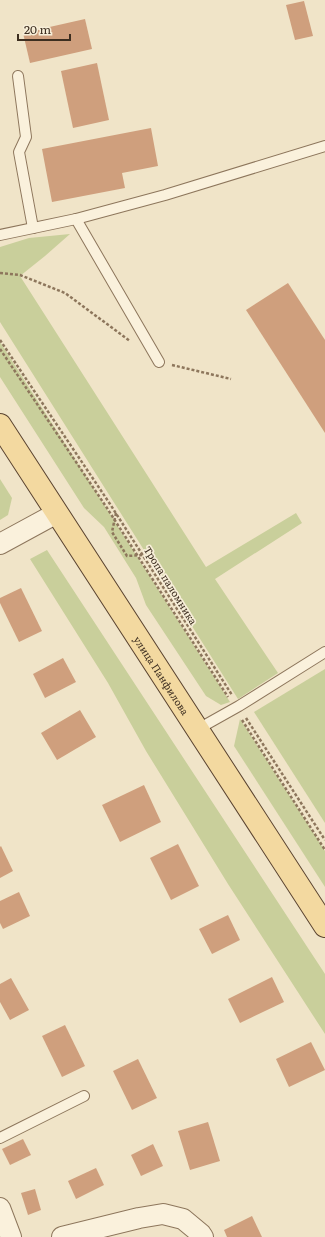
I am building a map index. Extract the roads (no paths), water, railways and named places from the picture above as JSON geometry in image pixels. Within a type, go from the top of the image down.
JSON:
[{"type":"main road","name":"улица Панфилова","points":[[0,425],[325,926]]},
{"type":"street","points":[[0,544],[57,513]]},
{"type":"street","points":[[0,1208],[11,1237]]},
{"type":"street","points":[[62,1237],[139,1218],[163,1214],[183,1219],[203,1237]]},
{"type":"lane","points":[[18,76],[26,137],[19,152],[33,228]]},
{"type":"lane","points":[[0,235],[76,219],[165,195],[325,146]]},
{"type":"lane","points":[[76,219],[159,362]]},
{"type":"lane","points":[[198,729],[237,707],[325,652]]},
{"type":"lane","points":[[0,1138],[84,1096]]}]
